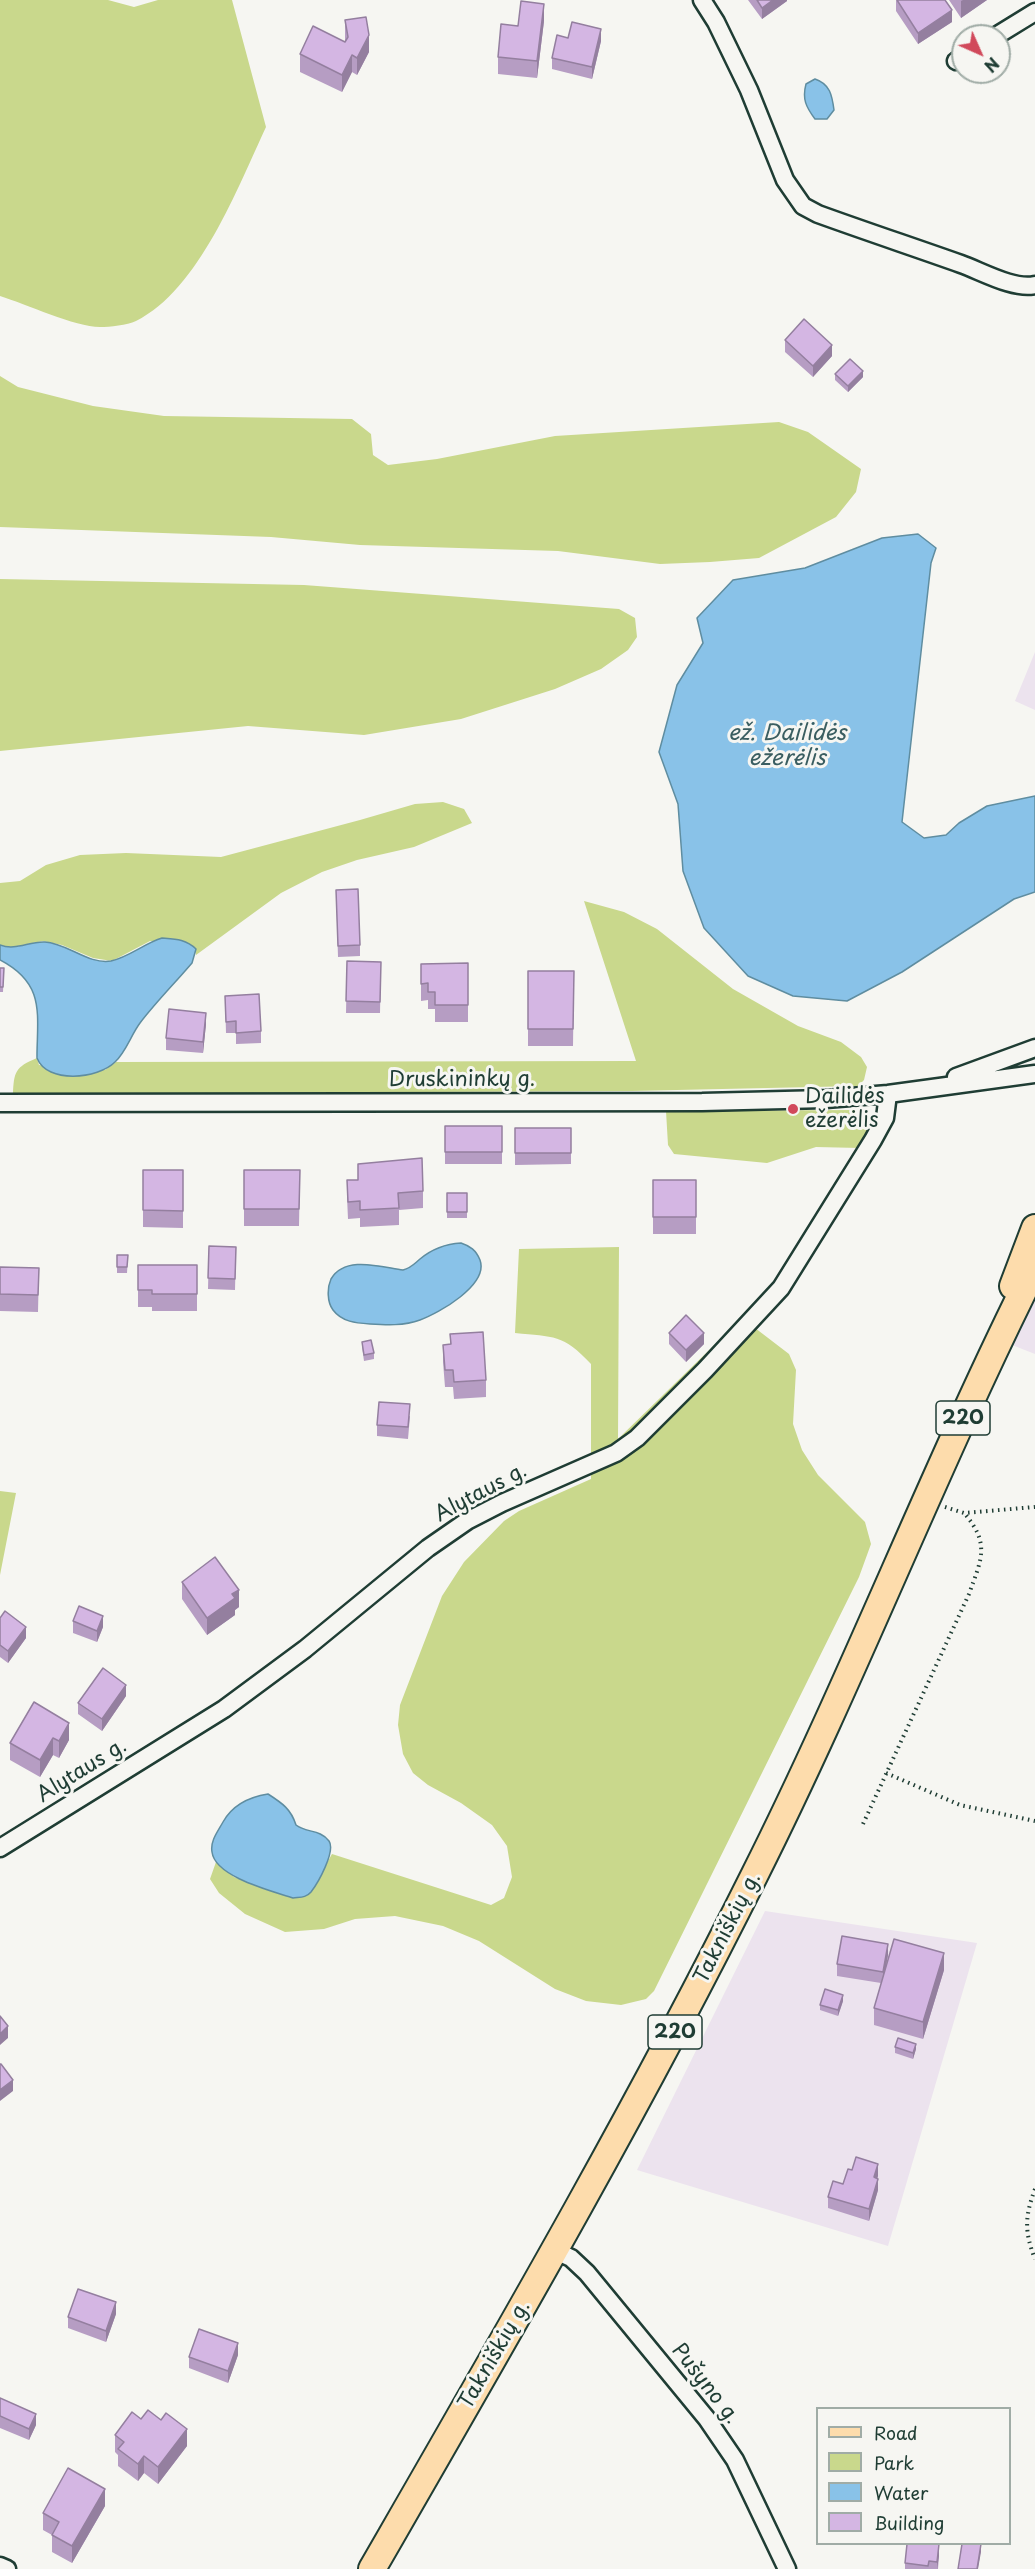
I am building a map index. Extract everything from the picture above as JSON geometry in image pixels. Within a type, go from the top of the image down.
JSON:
[{"type":"main road","name":"220","points":[[988,1360],[1035,1228]]},
{"type":"main road","name":"220","points":[[988,1360],[1035,1267]]},
{"type":"main road","name":"Takniškių g.","points":[[372,2569],[556,2251],[660,2062],[757,1872],[846,1686],[988,1360]]},
{"type":"street","points":[[702,0],[716,22],[749,90],[784,180],[802,206],[818,214],[962,264],[998,279],[1029,287],[1035,285]]},
{"type":"street","points":[[1011,27],[1035,12]]},
{"type":"street","points":[[924,1088],[1035,1048]]},
{"type":"street","points":[[924,1088],[1035,1074]]},
{"type":"street","name":"Druskininkų g.","points":[[0,1103],[702,1102],[826,1099],[888,1094],[924,1088]]},
{"type":"street","name":"Alytaus g.","points":[[0,1848],[224,1709],[305,1649],[428,1548],[466,1521],[616,1453],[637,1438],[705,1370],[781,1288],[873,1140],[885,1118],[888,1094]]},
{"type":"street","name":"Pušyno g.","points":[[556,2251],[571,2258],[587,2272],[707,2419],[735,2460],[787,2569]]},
{"type":"street","points":[[0,2566],[7,2569]]},
{"type":"path","points":[[927,1500],[964,1513],[1035,1507]]},
{"type":"path","points":[[863,1824],[969,1594],[983,1556],[976,1527],[964,1513]]},
{"type":"path","points":[[886,1773],[960,1805],[1035,1821]]},
{"type":"path","points":[[1035,2188],[1026,2212],[1029,2243],[1035,2259]]},
{"type":"shaded area","points":[[1035,652],[1035,710],[1015,701]]},
{"type":"shaded area","points":[[1035,1279],[1035,1354],[1007,1343]]},
{"type":"shaded area","points":[[765,1911],[977,1943],[888,2246],[637,2170]]},
{"type":"green space","points":[[0,0],[108,0],[134,7],[158,0],[232,0],[266,127],[229,207],[197,262],[179,286],[159,306],[136,321],[113,326],[90,326],[0,296]]},
{"type":"green space","points":[[0,376],[18,387],[93,406],[164,416],[352,419],[371,434],[373,455],[388,465],[437,459],[555,436],[779,422],[808,432],[861,469],[856,492],[836,517],[759,558],[710,562],[660,564],[558,551],[360,545],[271,537],[0,527]]},
{"type":"green space","points":[[0,579],[304,585],[619,609],[635,618],[637,637],[628,650],[601,669],[555,689],[461,719],[364,735],[248,726],[0,751]]},
{"type":"green space","points":[[443,802],[464,809],[472,823],[414,847],[357,860],[322,872],[281,893],[196,955],[195,949],[150,941],[112,961],[93,958],[62,945],[43,941],[8,948],[0,945],[0,883],[20,881],[46,865],[80,855],[126,853],[221,857],[415,804]]},
{"type":"green space","points":[[584,901],[624,912],[657,929],[733,989],[798,1026],[841,1042],[861,1057],[867,1067],[864,1080],[858,1086],[632,1091],[13,1094],[17,1071],[24,1064],[37,1058],[39,1065],[105,1070],[116,1062],[636,1061]]},
{"type":"green space","points":[[859,1110],[867,1124],[866,1138],[860,1148],[816,1147],[767,1163],[674,1154],[668,1145],[666,1111]]},
{"type":"green space","points":[[619,1247],[618,1439],[742,1318],[789,1354],[796,1370],[793,1424],[802,1450],[818,1475],[865,1522],[871,1544],[859,1577],[654,1991],[646,1999],[621,2005],[586,2001],[555,1989],[479,1941],[443,1926],[395,1916],[355,1919],[324,1929],[285,1932],[245,1914],[219,1893],[210,1879],[216,1862],[234,1877],[293,1898],[310,1893],[332,1854],[491,1905],[504,1898],[512,1877],[507,1846],[492,1825],[413,1773],[403,1754],[398,1725],[400,1705],[442,1596],[464,1562],[504,1521],[519,1511],[591,1479],[591,1364],[565,1342],[539,1335],[515,1333],[519,1249]]},
{"type":"green space","points":[[0,1491],[16,1493],[0,1575]]},
{"type":"water","points":[[815,79],[827,87],[831,95],[834,110],[827,119],[815,119],[806,103],[804,94],[806,84]]},
{"type":"water","name":"ež. Dailidės ežerėlis","points":[[918,534],[936,548],[931,563],[902,822],[924,838],[946,835],[959,823],[987,806],[1035,796],[1035,892],[1014,899],[902,972],[847,1001],[793,996],[748,976],[704,928],[683,871],[678,804],[659,752],[677,685],[703,643],[697,618],[733,580],[805,568],[882,538]]},
{"type":"water","points":[[162,938],[180,940],[196,949],[192,963],[140,1023],[119,1058],[107,1068],[85,1075],[62,1075],[51,1072],[43,1066],[37,1058],[37,1014],[32,990],[15,969],[0,960],[0,945],[12,947],[39,942],[53,943],[94,960],[111,961]]},
{"type":"water","points":[[461,1243],[472,1249],[480,1260],[481,1269],[477,1279],[450,1305],[428,1316],[401,1324],[365,1324],[345,1319],[331,1307],[328,1295],[331,1279],[345,1267],[364,1264],[403,1270],[434,1250]]},
{"type":"water","points":[[268,1794],[285,1807],[296,1825],[325,1837],[331,1846],[325,1867],[314,1888],[305,1896],[293,1898],[246,1882],[233,1876],[215,1861],[212,1844],[227,1816],[248,1799]]},
{"type":"building","points":[[757,0],[773,0],[762,8]]},
{"type":"building","points":[[897,0],[945,0],[952,10],[918,33]]},
{"type":"building","points":[[521,1],[544,4],[537,61],[498,57],[501,24],[518,26]]},
{"type":"building","points":[[366,17],[369,35],[357,58],[352,55],[342,75],[300,54],[313,26],[345,42],[348,37],[345,20]]},
{"type":"building","points":[[572,22],[601,29],[592,67],[552,58],[557,35],[568,38]]},
{"type":"building","points":[[804,319],[832,345],[813,366],[785,340]]},
{"type":"building","points":[[850,359],[863,371],[848,386],[835,374]]},
{"type":"building","points":[[358,889],[360,945],[338,946],[336,890]]},
{"type":"building","points":[[347,961],[381,962],[380,1002],[346,1001]]},
{"type":"building","points":[[468,963],[468,1005],[435,1005],[435,992],[428,992],[428,983],[421,984],[421,964]]},
{"type":"building","points":[[0,968],[4,968],[3,987],[0,987]]},
{"type":"building","points":[[528,971],[574,971],[573,1029],[528,1029]]},
{"type":"building","points":[[259,994],[261,1031],[236,1033],[236,1021],[226,1022],[225,996]]},
{"type":"building","points":[[169,1009],[206,1013],[203,1042],[166,1038]]},
{"type":"building","points":[[445,1126],[502,1126],[502,1152],[445,1152]]},
{"type":"building","points":[[515,1128],[571,1128],[571,1153],[515,1153]]},
{"type":"building","points":[[422,1158],[423,1191],[398,1193],[399,1208],[360,1210],[360,1201],[348,1202],[347,1180],[358,1180],[358,1164]]},
{"type":"building","points":[[143,1170],[183,1170],[183,1211],[143,1210]]},
{"type":"building","points":[[244,1170],[300,1170],[299,1209],[244,1209]]},
{"type":"building","points":[[653,1180],[696,1180],[696,1217],[653,1217]]},
{"type":"building","points":[[447,1193],[467,1193],[467,1212],[447,1212]]},
{"type":"building","points":[[209,1246],[236,1247],[235,1279],[208,1278]]},
{"type":"building","points":[[117,1255],[128,1255],[127,1267],[117,1267]]},
{"type":"building","points":[[138,1265],[197,1265],[197,1294],[152,1294],[152,1290],[138,1290]]},
{"type":"building","points":[[0,1267],[39,1268],[38,1295],[0,1294]]},
{"type":"building","points":[[686,1315],[704,1333],[686,1350],[669,1333]]},
{"type":"building","points":[[483,1332],[486,1380],[454,1382],[453,1370],[445,1370],[443,1345],[451,1344],[450,1334]]},
{"type":"building","points":[[371,1340],[374,1353],[364,1355],[362,1342]]},
{"type":"building","points":[[379,1402],[410,1404],[408,1427],[377,1425]]},
{"type":"building","points":[[215,1557],[239,1590],[232,1594],[235,1598],[207,1618],[182,1582]]},
{"type":"building","points":[[79,1606],[103,1616],[97,1631],[73,1621]]},
{"type":"building","points":[[5,1611],[26,1627],[8,1651],[0,1645],[0,1618]]},
{"type":"building","points":[[103,1668],[126,1685],[102,1719],[78,1703]]},
{"type":"building","points":[[34,1702],[69,1723],[59,1741],[53,1738],[40,1760],[10,1743]]},
{"type":"building","points":[[842,1936],[888,1944],[883,1972],[837,1964]]},
{"type":"building","points":[[894,1939],[944,1953],[923,2022],[874,2008]]},
{"type":"building","points":[[825,1989],[843,1995],[838,2010],[820,2005]]},
{"type":"building","points":[[0,2016],[8,2026],[0,2034]]},
{"type":"building","points":[[898,2038],[916,2044],[913,2053],[895,2047]]},
{"type":"building","points":[[0,2064],[13,2080],[0,2090]]},
{"type":"building","points":[[856,2157],[878,2164],[874,2177],[878,2179],[869,2209],[828,2197],[833,2181],[843,2184],[848,2169],[852,2170]]},
{"type":"building","points":[[78,2289],[116,2302],[106,2331],[68,2317]]},
{"type":"building","points":[[199,2329],[238,2343],[228,2371],[189,2357]]},
{"type":"building","points":[[0,2398],[36,2414],[29,2429],[0,2416]]},
{"type":"building","points":[[148,2410],[161,2420],[166,2413],[187,2429],[158,2467],[144,2456],[138,2464],[118,2449],[124,2442],[115,2435],[132,2412],[141,2419]]},
{"type":"building","points":[[68,2468],[105,2489],[72,2546],[52,2535],[59,2522],[43,2513]]},
{"type":"building","points":[[907,2545],[939,2545],[937,2562],[929,2561],[928,2566],[905,2563]]},
{"type":"building","points":[[962,2545],[981,2545],[977,2569],[958,2569]]},
{"type":"place","name":"Dailidės ežerėlis","points":[[793,1109]]}]
